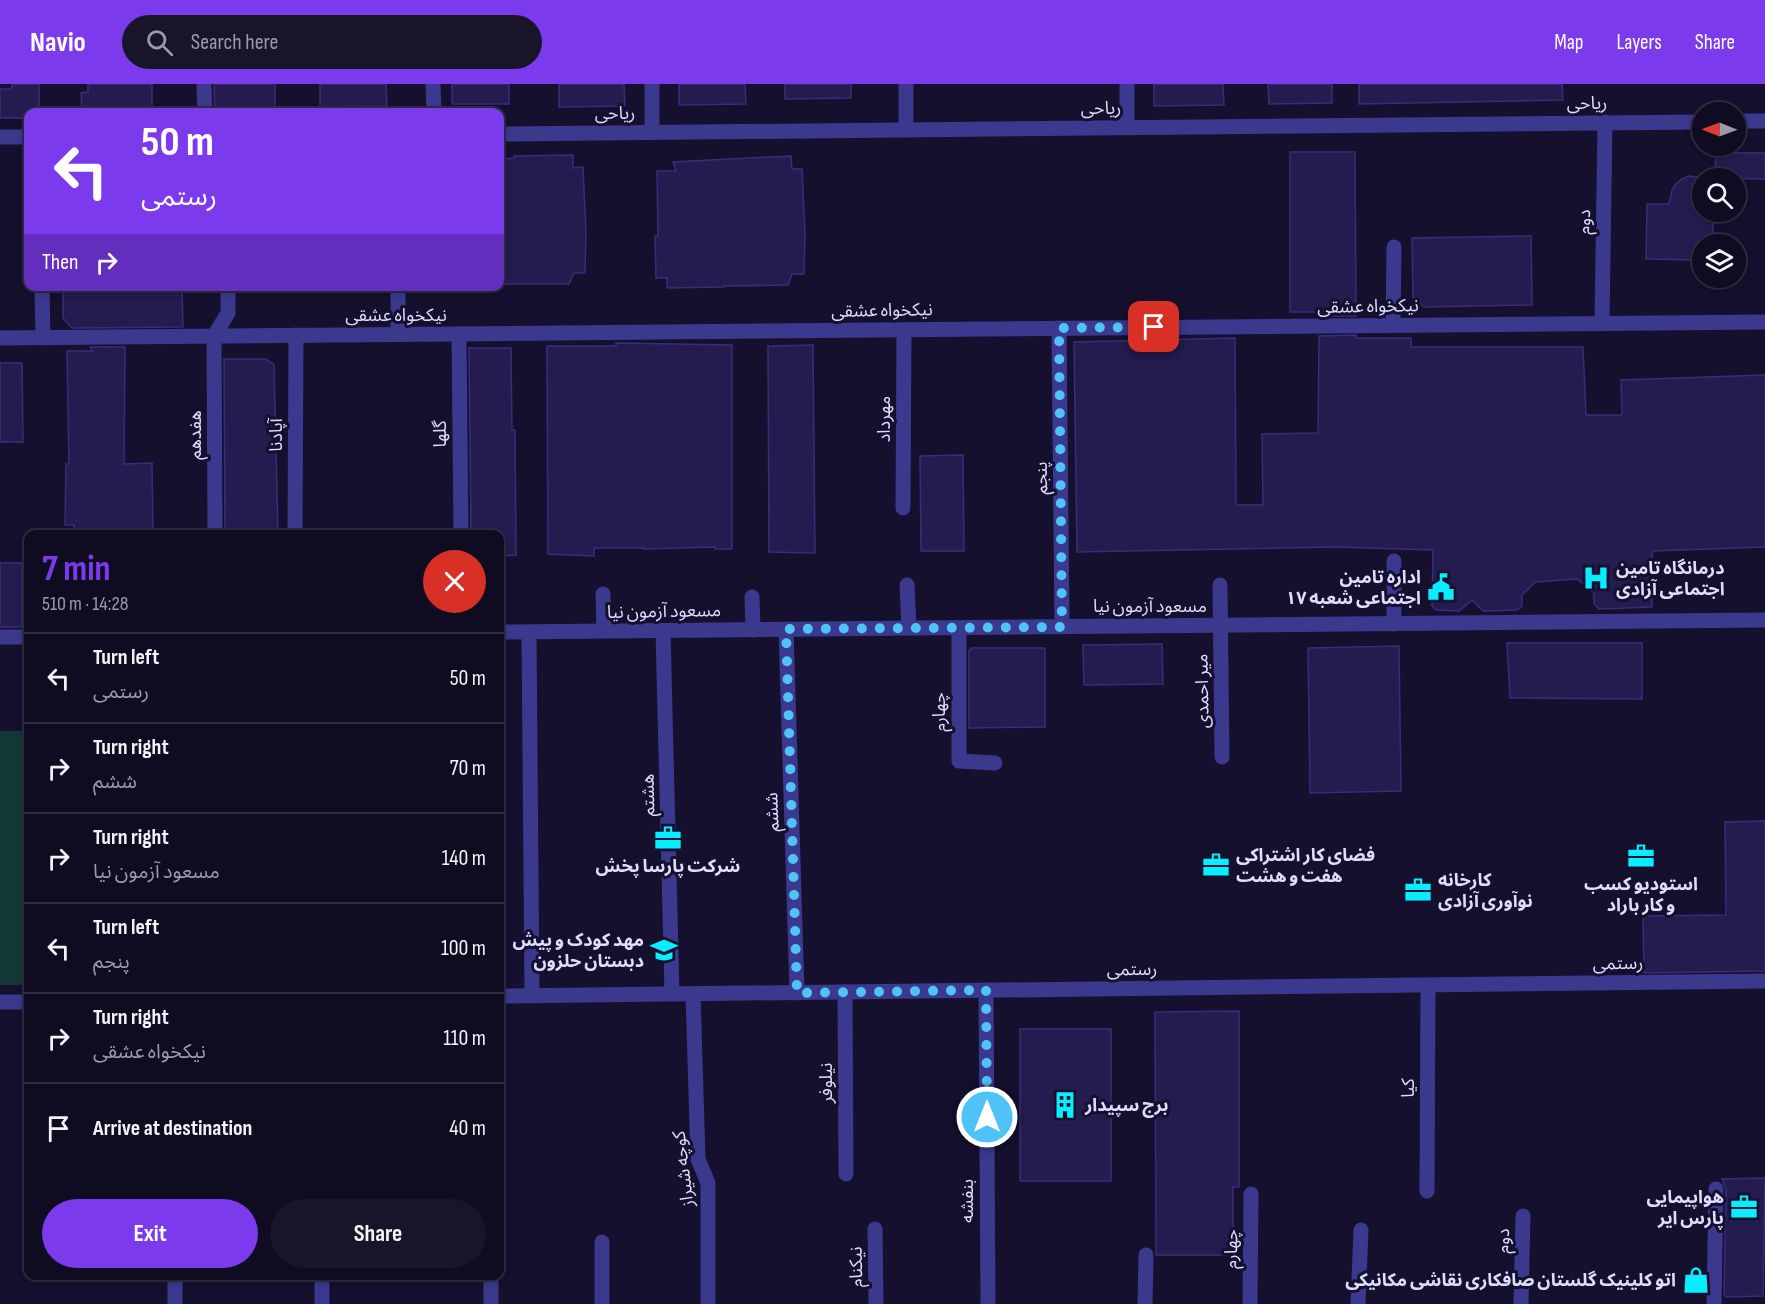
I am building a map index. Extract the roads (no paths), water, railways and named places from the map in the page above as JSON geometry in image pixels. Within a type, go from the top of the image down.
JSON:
[{"type":"street","points":[[204,84],[204,108]]},
{"type":"street","points":[[433,84],[434,108]]},
{"type":"street","points":[[652,84],[652,132]]},
{"type":"street","points":[[906,84],[906,130]]},
{"type":"street","points":[[1127,84],[1127,127]]},
{"type":"street","points":[[1746,121],[1765,121]]},
{"type":"street","name":"دوم","points":[[1602,323],[1605,122]]},
{"type":"street","name":"ریاحی","points":[[504,134],[1692,122]]},
{"type":"street","points":[[0,137],[24,137]]},
{"type":"street","points":[[1393,325],[1394,247]]},
{"type":"street","points":[[42,291],[44,338]]},
{"type":"street","points":[[213,336],[228,313],[228,291]]},
{"type":"street","points":[[398,291],[398,334]]},
{"type":"street","name":"نیکخواه عشقی","points":[[0,338],[1765,321]]},
{"type":"street","name":"پنجم","points":[[1059,328],[1062,627]]},
{"type":"street","name":"مهرداد","points":[[903,508],[904,330]]},
{"type":"street","name":"گلها","points":[[459,334],[461,530]]},
{"type":"street","name":"آپادنا","points":[[295,530],[296,335]]},
{"type":"street","name":"هفدهم","points":[[213,336],[215,530]]},
{"type":"street","points":[[1394,561],[1394,624]]},
{"type":"street","points":[[908,585],[909,628]]},
{"type":"street","name":"میر احمدی","points":[[1220,585],[1222,757]]},
{"type":"street","points":[[603,594],[604,631]]},
{"type":"street","points":[[752,597],[753,630]]},
{"type":"street","name":"مسعود آزمون نیا","points":[[504,632],[1765,620]]},
{"type":"street","name":"چهارم","points":[[959,628],[959,761],[995,763]]},
{"type":"street","name":"ششم","points":[[786,629],[797,993]]},
{"type":"street","name":"هشتم","points":[[663,631],[672,994]]},
{"type":"street","points":[[529,632],[531,996]]},
{"type":"street","points":[[0,637],[24,637]]},
{"type":"street","name":"رستمی","points":[[504,996],[1765,981]]},
{"type":"street","name":"کیا","points":[[1427,1191],[1428,985]]},
{"type":"street","name":"بنفشه","points":[[986,990],[988,1304]]},
{"type":"street","name":"نیلوفر","points":[[845,992],[846,1174]]},
{"type":"street","name":"کوچه شیراز","points":[[693,994],[698,1159],[708,1183],[708,1304]]},
{"type":"street","points":[[0,1002],[24,1002]]},
{"type":"street","points":[[1714,1304],[1716,1189]]},
{"type":"street","name":"چهارم","points":[[1250,1304],[1251,1194]]},
{"type":"street","name":"دوم","points":[[1521,1304],[1523,1216]]},
{"type":"street","name":"نیکنام","points":[[875,1229],[876,1304]]},
{"type":"street","points":[[1358,1304],[1360,1230]]},
{"type":"street","points":[[602,1242],[602,1304]]},
{"type":"street","points":[[1146,1255],[1146,1304]]},
{"type":"street","points":[[175,1280],[175,1304]]},
{"type":"street","points":[[322,1280],[322,1304]]},
{"type":"street","points":[[491,1280],[491,1304]]},
{"type":"place","name":"درمانگاه تامین اجتماعی آزادی","points":[[1596,578]]},
{"type":"place","name":"اداره تامین اجتماعی شعبه ۱۷","points":[[1441,587]]},
{"type":"place","name":"شرکت پارسا پخش","points":[[668,838]]},
{"type":"place","name":"استودیو کسب و کار باراد","points":[[1641,856]]},
{"type":"place","name":"فضای کار اشتراکی هفت و هشت","points":[[1216,865]]},
{"type":"place","name":"کارخانه نوآوری آزادی","points":[[1418,890]]},
{"type":"place","name":"مهد کودک و پیش دبستان حلزون","points":[[664,950]]},
{"type":"place","name":"برج سپیدار","points":[[1065,1105]]},
{"type":"place","name":"هواپیمایی پارس ایر","points":[[1744,1207]]},
{"type":"place","name":"اتو کلینیک گلستان صافکاری نقاشی مکانیکی","points":[[1696,1280]]}]
